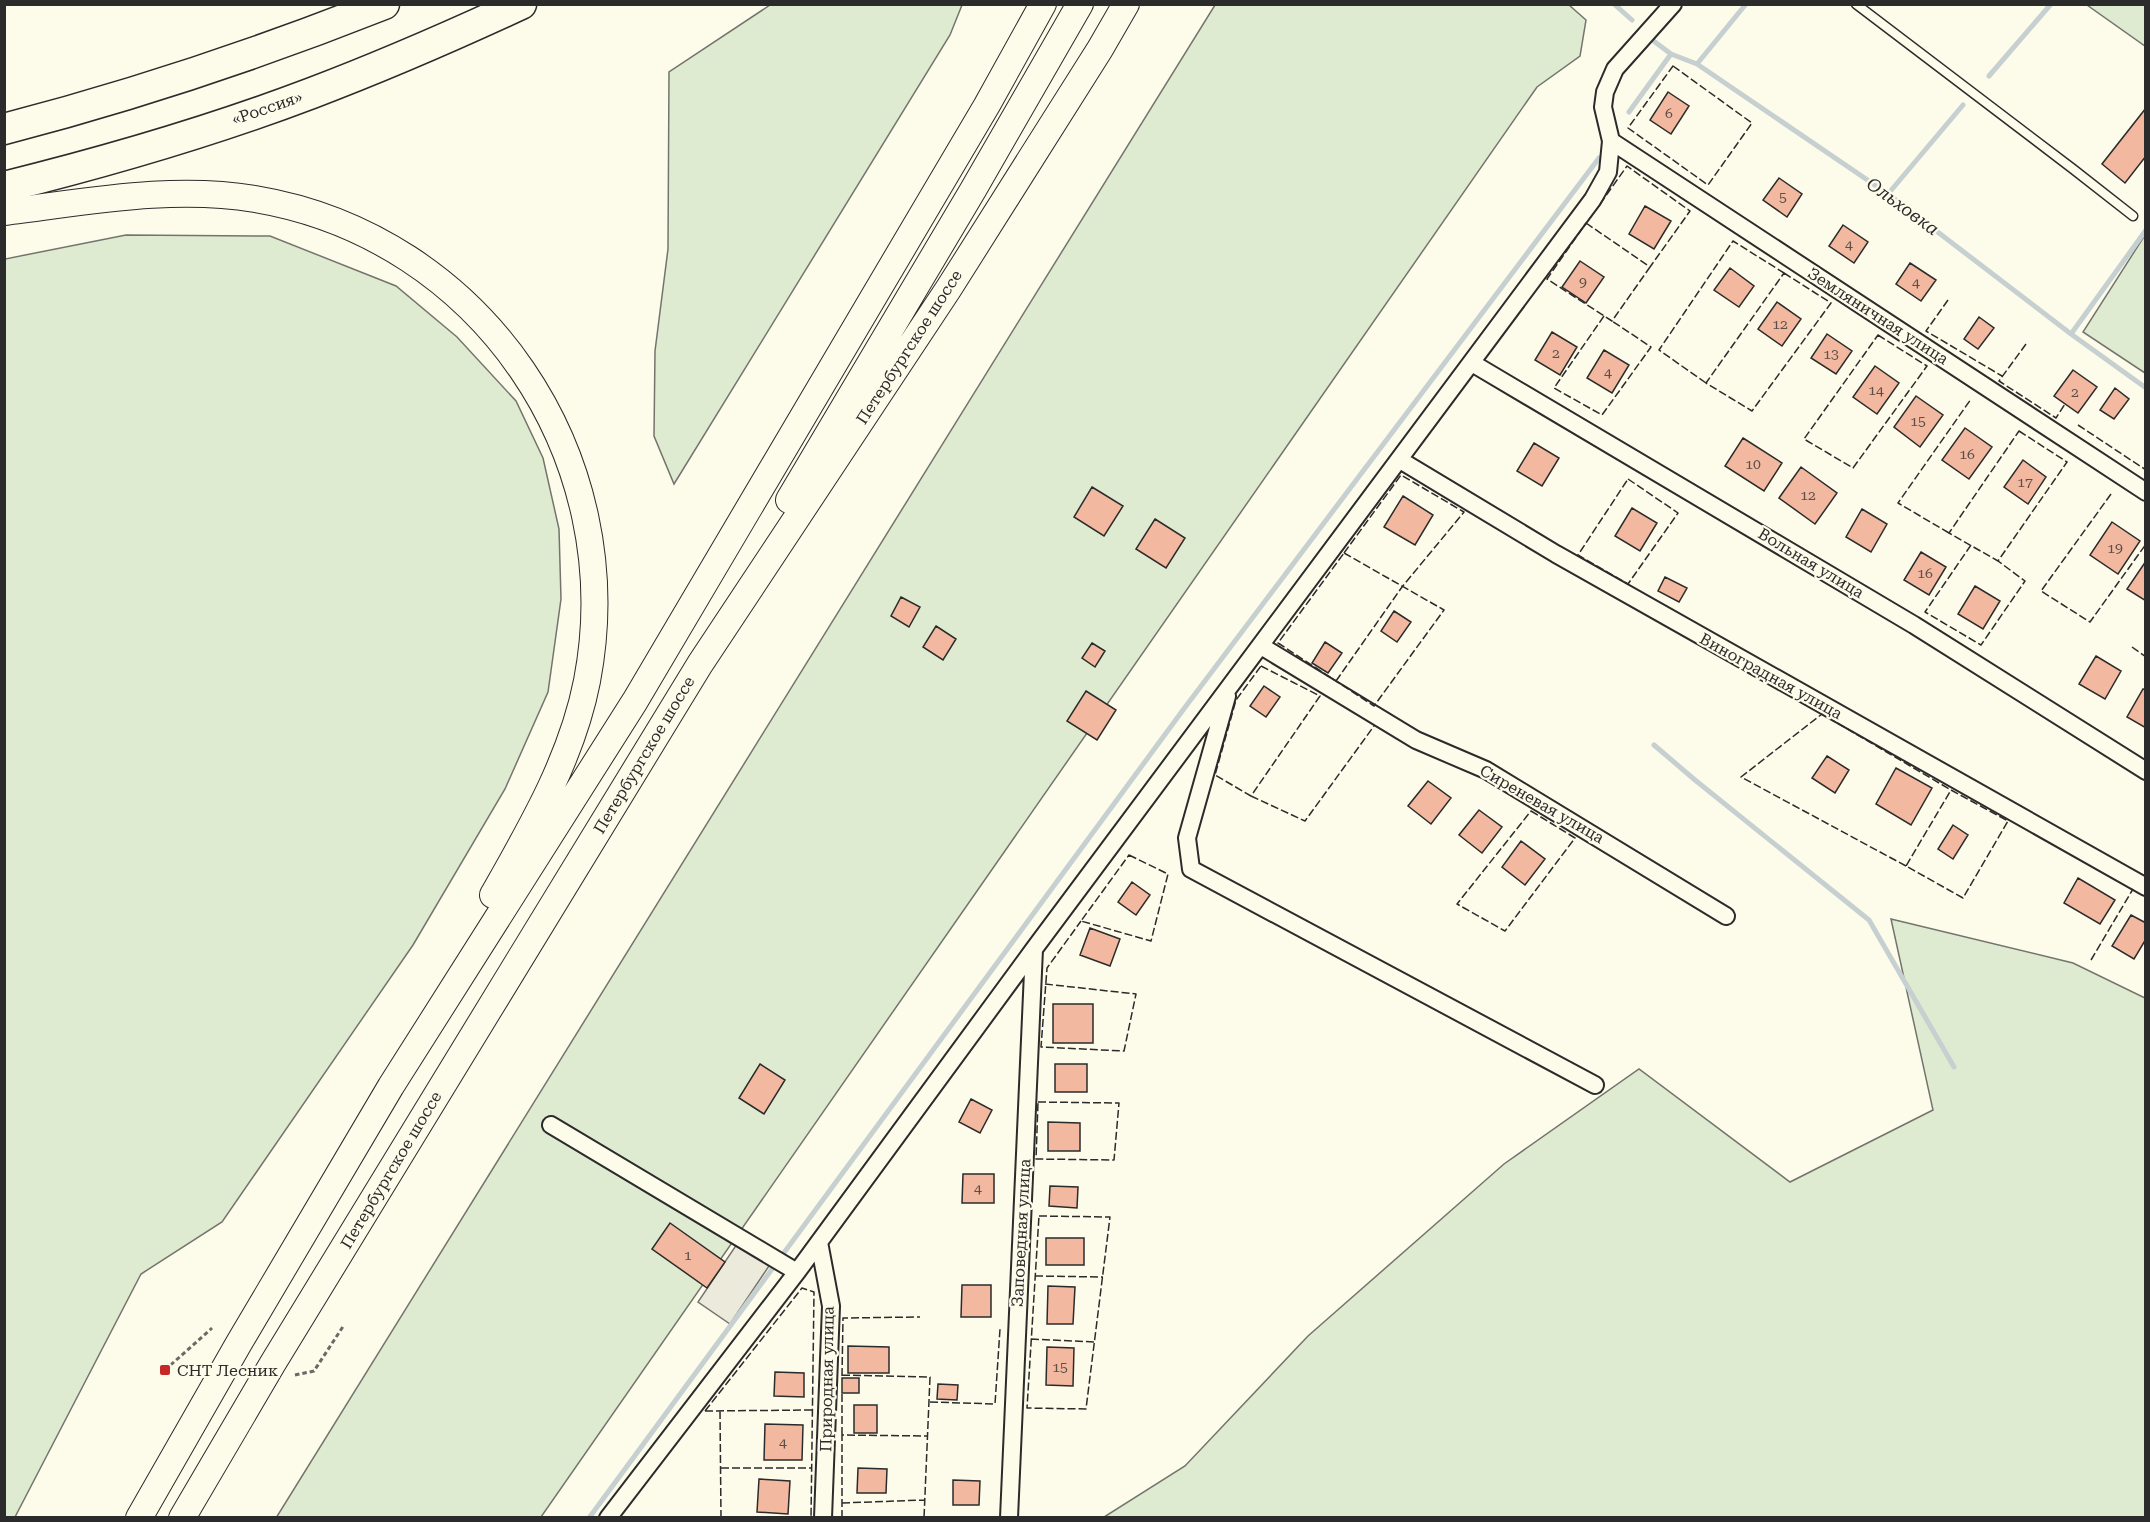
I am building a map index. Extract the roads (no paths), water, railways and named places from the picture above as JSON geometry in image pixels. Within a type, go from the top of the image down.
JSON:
[{"type":"highway","points":[[4,129],[92,106],[195,74],[384,4]]},
{"type":"highway","name":"«Россия»","points":[[4,187],[183,137],[300,97],[426,48],[521,4]]},
{"type":"main road","points":[[139,1518],[238,1343],[391,1086],[635,701],[987,105],[1043,4]]},
{"type":"main road","points":[[700,664],[744,575],[973,190],[1080,4]]},
{"type":"main road","name":"Петербургское шоссе","points":[[182,1518],[273,1362],[700,664],[949,288],[1126,4]]},
{"type":"main road","points":[[4,212],[142,195],[194,193],[266,201],[316,214],[345,225],[374,238],[409,259],[451,290],[474,311],[495,333],[526,375],[548,410],[561,438],[581,497],[588,527],[593,569],[592,651],[579,712],[558,771],[534,823],[468,938],[391,1086]]},
{"type":"street","points":[[608,1518],[784,1265],[819,1242],[1034,949],[1593,200],[1608,172],[1611,141],[1603,107],[1610,80],[1615,69],[1673,4]]},
{"type":"street","name":"Земляничная улица","points":[[1611,141],[2145,492]]},
{"type":"street","name":"Вольная улица","points":[[1472,363],[1914,625],[2145,771]]},
{"type":"street","name":"Виноградная улица","points":[[1400,460],[1556,554],[2145,887]]},
{"type":"street","name":"Сиреневая улица","points":[[1261,646],[1416,740],[1486,770],[1726,916]]},
{"type":"street","points":[[1230,686],[1187,838],[1191,869],[1595,1085]]},
{"type":"street","name":"Заповедная улица","points":[[1009,1518],[1034,949]]},
{"type":"street","points":[[551,1125],[784,1265]]},
{"type":"street","name":"Природная улица","points":[[819,1242],[831,1306],[823,1518]]},
{"type":"lane","points":[[1856,4],[2133,216]]},
{"type":"waterway","name":"Ольховка","points":[[1614,4],[1632,20]]},
{"type":"waterway","points":[[1697,64],[1746,4]]},
{"type":"waterway","points":[[1989,76],[2051,4]]},
{"type":"waterway","name":"Ольховка","points":[[1651,39],[1671,54],[1697,64],[1888,194],[2071,334],[2146,388]]},
{"type":"waterway","points":[[1629,112],[1671,54]]},
{"type":"waterway","points":[[1888,194],[1963,105]]},
{"type":"waterway","points":[[589,1518],[1183,710],[1599,158]]},
{"type":"waterway","points":[[2071,334],[2146,230]]},
{"type":"waterway","points":[[1654,745],[1869,920],[1954,1067]]},
{"type":"place","name":"СНТ Лесник","points":[[165,1370]]}]
